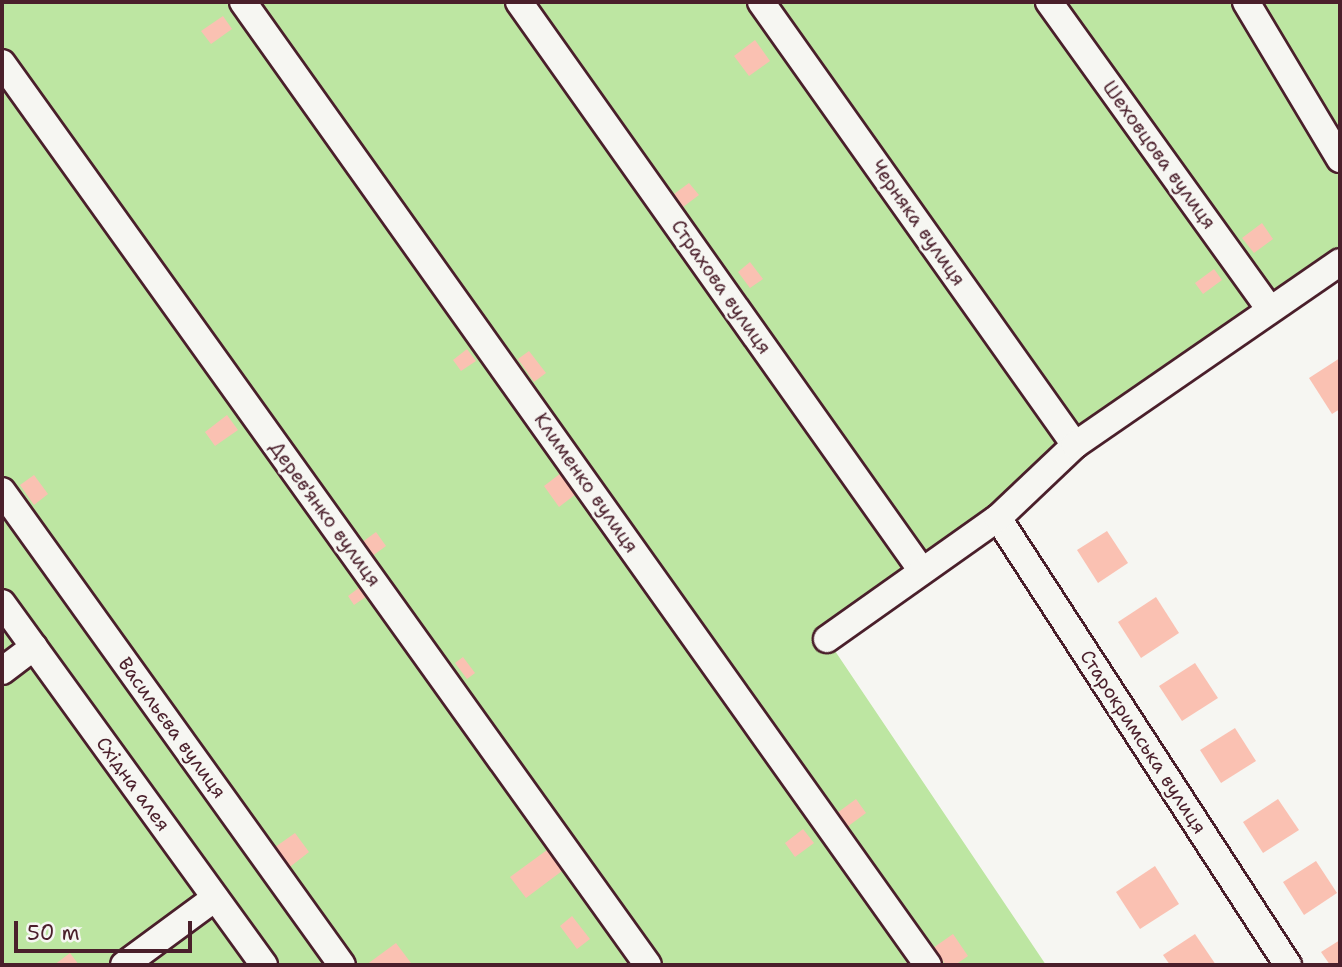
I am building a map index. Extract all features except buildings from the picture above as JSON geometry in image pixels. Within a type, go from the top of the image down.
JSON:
[{"type":"street","name":"Клименко вулиця","points":[[243,2],[928,965]]},
{"type":"street","name":"Страхова вулиця","points":[[519,2],[922,571]]},
{"type":"street","name":"Черняка вулиця","points":[[761,2],[1074,445]]},
{"type":"street","name":"Шеховцова вулиця","points":[[1049,2],[1270,309]]},
{"type":"street","points":[[1246,2],[1340,159]]},
{"type":"street","name":"Дерев'янко вулиця","points":[[2,63],[648,965]]},
{"type":"street","points":[[827,639],[998,518],[1074,445],[1340,262]]},
{"type":"street","name":"Васильєва вулиця","points":[[2,491],[342,965]]},
{"type":"street","name":"Старокримська вулиця","points":[[998,518],[1288,965]]},
{"type":"street","name":"Східна алея","points":[[2,603],[264,965]]},
{"type":"street","points":[[2,671],[34,647]]},
{"type":"street","points":[[124,965],[215,898]]},
{"type":"green space","points":[[2,2],[1340,2],[1340,262],[827,639],[1046,965],[2,965]]}]
